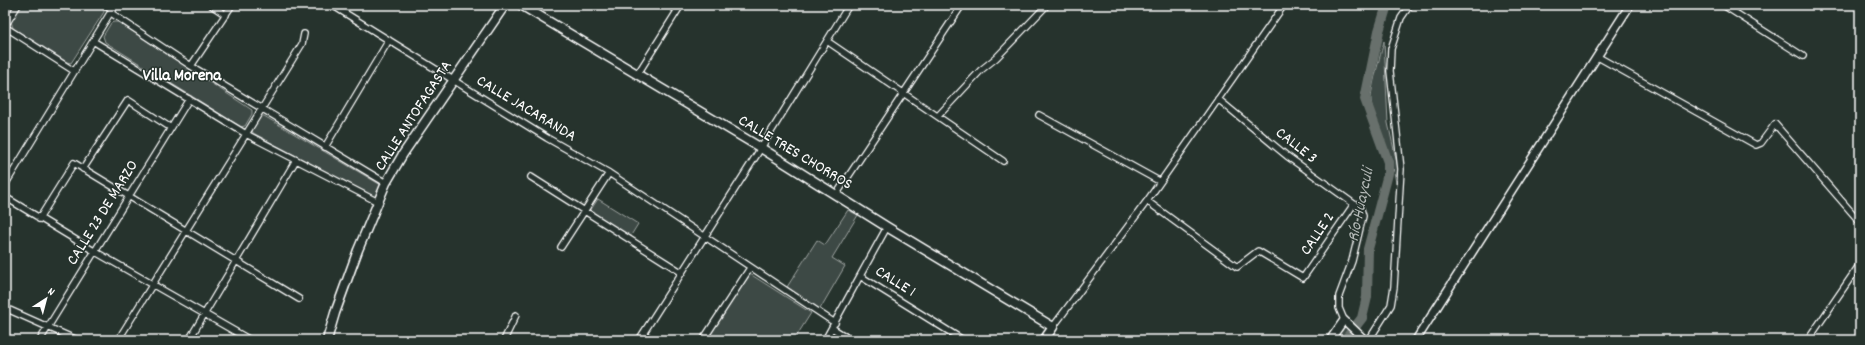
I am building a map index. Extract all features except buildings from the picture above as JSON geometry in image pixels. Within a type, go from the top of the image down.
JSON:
[{"type":"main road","name":"CALLE ANTOFAGASTA","points":[[327,340],[335,313],[358,250],[386,183],[403,154],[505,5]]},
{"type":"main road","name":"CALLE TRES CHORROS","points":[[521,5],[761,148],[887,227],[1053,327]]},
{"type":"main road","points":[[1044,340],[1053,327]]},
{"type":"street","points":[[18,5],[5,26],[74,72]]},
{"type":"street","points":[[105,5],[113,9],[191,66],[386,183]]},
{"type":"street","points":[[211,5],[226,15]]},
{"type":"street","points":[[191,66],[232,5]]},
{"type":"street","name":"CALLE JACARANDA","points":[[332,5],[547,138],[609,173],[833,325],[851,340]]},
{"type":"street","points":[[637,75],[679,8],[669,5]]},
{"type":"street","points":[[639,340],[761,148],[849,5]]},
{"type":"street","points":[[836,194],[962,5]]},
{"type":"street","points":[[938,116],[987,64],[996,58],[1047,5]]},
{"type":"street","points":[[1053,327],[1147,201],[1159,181],[1284,5]]},
{"type":"street","points":[[1369,340],[1391,305],[1394,287],[1401,169],[1390,71],[1391,49],[1401,18],[1410,5]]},
{"type":"street","points":[[1416,340],[1630,5]]},
{"type":"street","points":[[1724,5],[1803,56]]},
{"type":"street","points":[[5,185],[113,9]]},
{"type":"street","points":[[118,340],[151,284],[302,44],[304,34]]},
{"type":"street","points":[[325,147],[389,40]]},
{"type":"street","points":[[93,41],[246,134],[378,202]]},
{"type":"street","points":[[827,42],[904,92],[1003,161]]},
{"type":"street","points":[[1598,57],[1756,145],[1761,143],[1776,124],[1860,222]]},
{"type":"street","name":"CALLE 23 DE MARZO","points":[[40,340],[189,99]]},
{"type":"street","name":"CALLE 3","points":[[1218,99],[1287,156],[1361,209],[1363,216],[1352,261],[1340,296],[1339,308],[1347,322]]},
{"type":"street","points":[[83,168],[128,100],[171,128]]},
{"type":"street","points":[[1039,115],[1159,181]]},
{"type":"street","points":[[189,340],[296,160]]},
{"type":"street","points":[[39,219],[74,163],[300,299]]},
{"type":"street","points":[[561,247],[609,173]]},
{"type":"street","points":[[531,178],[586,210],[681,272]]},
{"type":"street","points":[[5,197],[39,219],[250,340]]},
{"type":"street","name":"CALLE 2","points":[[1147,201],[1237,267],[1258,250],[1303,278],[1354,204]]},
{"type":"street","name":"CALLE 1","points":[[887,227],[860,276],[962,340]]},
{"type":"street","points":[[1808,340],[1860,264]]},
{"type":"street","points":[[703,340],[750,268]]},
{"type":"street","points":[[825,340],[860,276]]},
{"type":"street","points":[[5,308],[78,340]]},
{"type":"street","points":[[504,340],[516,315]]},
{"type":"street","points":[[1330,340],[1347,322],[1365,340]]},
{"type":"street","points":[[643,334],[653,340]]},
{"type":"shaded area","points":[[22,5],[99,5],[104,9],[104,12],[71,63],[67,62],[13,28],[11,21]]},
{"type":"shaded area","points":[[118,22],[252,110],[252,114],[245,126],[241,127],[105,42],[103,36],[111,23]]},
{"type":"shaded area","points":[[1384,41],[1388,123],[1398,168],[1396,183],[1391,162],[1376,121],[1371,101],[1374,81]]},
{"type":"shaded area","points":[[261,116],[264,116],[381,185],[375,198],[253,133],[252,130]]},
{"type":"shaded area","points":[[598,199],[638,224],[630,237],[590,211]]},
{"type":"shaded area","points":[[848,210],[858,215],[832,258],[845,266],[820,309],[787,287],[817,240],[825,245]]},
{"type":"shaded area","points":[[750,274],[811,313],[794,340],[707,340]]},
{"type":"shaded area","points":[[1345,326],[1356,338],[1355,340],[1335,340]]},
{"type":"waterway","name":"Río Huayculi","points":[[1345,340],[1362,318],[1367,297],[1368,249],[1388,174],[1388,162],[1365,99],[1379,31],[1387,5]]},
{"type":"district","name":"Villa Morena","points":[[182,77]]}]
